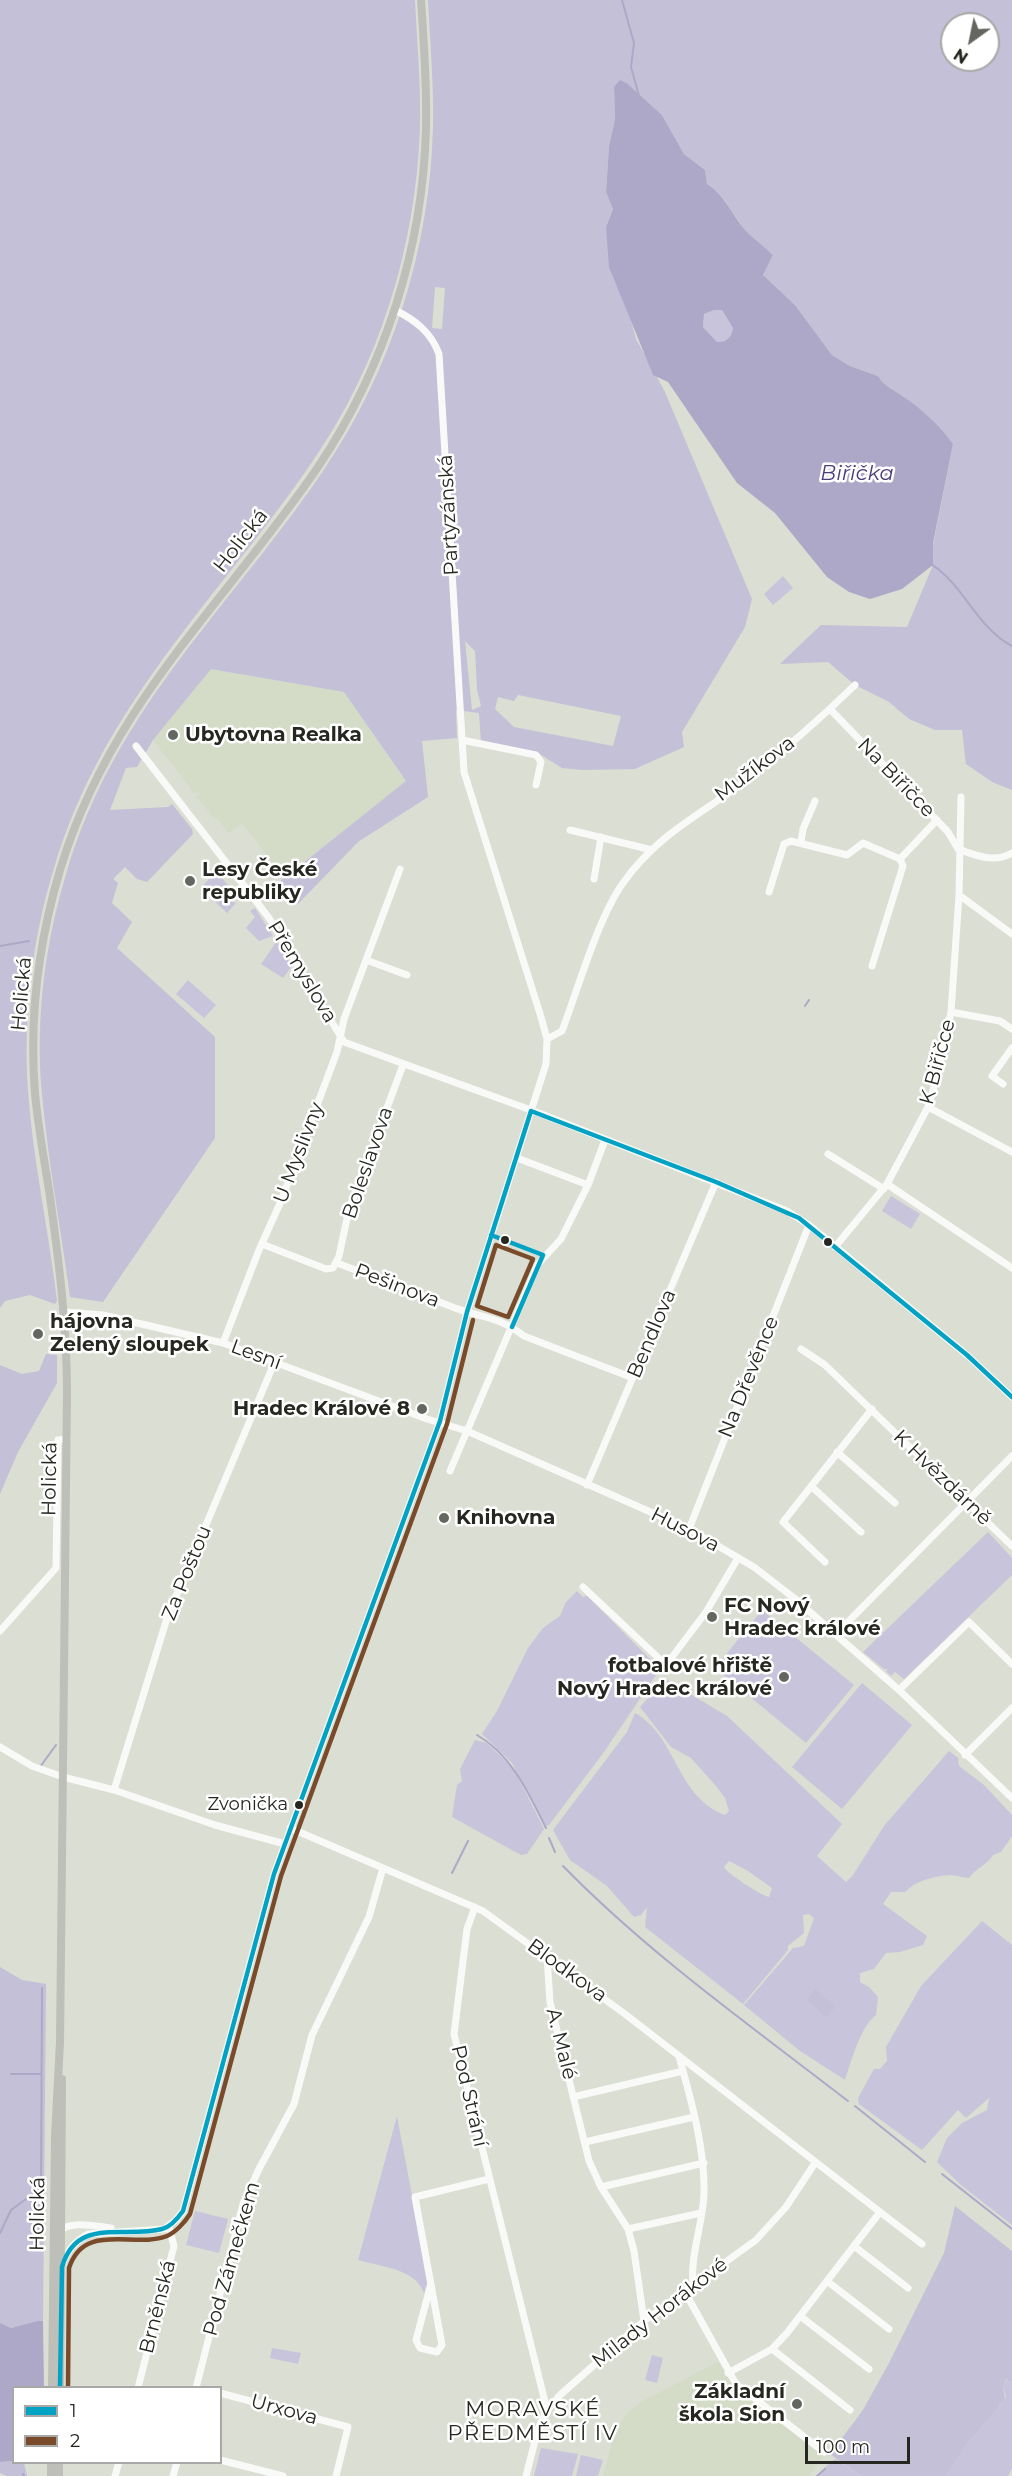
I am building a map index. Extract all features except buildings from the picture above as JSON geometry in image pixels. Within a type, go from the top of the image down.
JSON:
[{"type":"main road","name":"Holická","points":[[52,2386],[60,2042],[67,1439],[65,1312],[34,1078],[39,968],[60,868],[85,801],[118,735],[160,673],[318,467],[353,409],[379,353],[395,310],[414,240],[425,153],[421,0]]},
{"type":"main road","name":"Holická","points":[[60,2042],[63,2113],[60,2386]]},
{"type":"street","name":"Partyzánská","points":[[395,310],[413,320],[428,334],[436,347],[440,362],[464,772],[547,1039],[546,1064],[531,1111]]},
{"type":"street","name":"Mužíkova","points":[[547,1039],[562,1030],[616,893],[652,850],[688,819],[772,760],[855,685]]},
{"type":"street","name":"Na Biřičce","points":[[830,709],[948,832],[958,849]]},
{"type":"street","points":[[462,740],[536,755],[541,762],[536,785]]},
{"type":"street","name":"Přemyslova","points":[[136,746],[269,918],[330,1014],[339,1034],[349,1045],[531,1111],[787,1211],[809,1225],[967,1355],[1012,1397]]},
{"type":"street","name":"K Biřičce","points":[[835,1247],[885,1186],[928,1107],[951,1012],[959,895],[958,849],[961,797]]},
{"type":"street","points":[[801,842],[803,829],[814,801]]},
{"type":"street","points":[[900,859],[937,820]]},
{"type":"street","points":[[570,830],[652,850]]},
{"type":"street","points":[[594,879],[601,837]]},
{"type":"street","points":[[769,892],[784,844],[791,841],[847,855],[863,843],[900,859],[903,866],[872,966]]},
{"type":"street","points":[[958,849],[985,858],[1001,859],[1012,853]]},
{"type":"street","name":"U Myslivny","points":[[223,1342],[281,1201],[337,1052],[339,1034],[400,869]]},
{"type":"street","points":[[959,895],[1012,934]]},
{"type":"street","points":[[366,960],[407,975]]},
{"type":"street","points":[[951,1012],[1000,1021],[1012,1029]]},
{"type":"street","points":[[1003,1084],[992,1076],[1012,1048]]},
{"type":"street","name":"Boleslavova","points":[[337,1263],[349,1209],[403,1065]]},
{"type":"street","points":[[928,1107],[996,1141],[1012,1152]]},
{"type":"street","points":[[169,2227],[183,2211],[259,1925],[290,1828],[440,1421],[467,1312],[531,1111]]},
{"type":"street","points":[[450,1471],[543,1255],[561,1239],[588,1185],[606,1140]]},
{"type":"street","points":[[828,1154],[885,1186],[1012,1268]]},
{"type":"street","points":[[517,1158],[588,1185]]},
{"type":"street","name":"Bendlova","points":[[587,1485],[716,1182]]},
{"type":"street","name":"Na Dřevěnce","points":[[689,1529],[809,1225]]},
{"type":"street","name":"Pešinova","points":[[262,1244],[330,1270],[337,1263],[467,1312],[483,1314],[512,1327],[524,1336],[633,1378]]},
{"type":"street","name":"Lesní","points":[[65,1312],[103,1315],[223,1342],[427,1419],[440,1421]]},
{"type":"street","name":"K Hvězdárně","points":[[801,1349],[825,1365],[1012,1546]]},
{"type":"street","name":"Za Poštou","points":[[114,1790],[168,1615],[275,1362]]},
{"type":"street","points":[[825,1562],[783,1522],[872,1409]]},
{"type":"street","name":"Husova","points":[[440,1421],[689,1529],[738,1558],[778,1586],[836,1634],[899,1690],[1012,1798]]},
{"type":"street","points":[[0,1631],[56,1568],[58,1440],[67,1439]]},
{"type":"street","points":[[837,1452],[895,1503]]},
{"type":"street","points":[[836,1634],[1012,1456]]},
{"type":"street","points":[[811,1486],[861,1532]]},
{"type":"street","points":[[583,1587],[666,1665],[706,1612],[738,1558]]},
{"type":"street","points":[[899,1690],[969,1622],[1012,1664]]},
{"type":"street","points":[[965,1755],[1012,1708]]},
{"type":"street","points":[[0,1747],[32,1766],[63,1777],[114,1790],[215,1825],[285,1844]]},
{"type":"street","name":"Blodkova","points":[[290,1828],[475,1907],[548,1956],[922,2244]]},
{"type":"street","name":"Pod Zámečkem","points":[[197,2386],[243,2204],[294,2104],[312,2035],[369,1917],[383,1868]]},
{"type":"street","name":"Pod Strání","points":[[475,1907],[468,1918],[454,2034],[547,2410]]},
{"type":"street","name":"A. Malé","points":[[548,1956],[550,2002],[589,2161],[601,2187],[628,2229],[634,2251],[644,2321]]},
{"type":"street","points":[[679,2056],[704,2163],[701,2213],[692,2255],[693,2286]]},
{"type":"street","name":"A. Malé","points":[[573,2097],[683,2071]]},
{"type":"street","points":[[585,2142],[693,2117]]},
{"type":"street","points":[[601,2187],[704,2163]]},
{"type":"street","name":"Milady Horákové","points":[[526,2476],[538,2429],[547,2410],[601,2357],[644,2321],[756,2240],[786,2207],[815,2163]]},
{"type":"street","points":[[431,2284],[416,2340],[420,2348],[437,2352],[442,2345],[431,2284],[415,2197],[489,2179]]},
{"type":"street","points":[[728,2373],[772,2349],[880,2212]]},
{"type":"street","points":[[62,2213],[65,2221],[74,2225]]},
{"type":"street","points":[[628,2229],[701,2213]]},
{"type":"street","name":"Brněnská","points":[[62,2228],[74,2225],[152,2232],[169,2227],[174,2246],[139,2386]]},
{"type":"street","points":[[54,2241],[62,2228]]},
{"type":"street","name":"Brněnská","points":[[62,2267],[69,2250],[77,2240],[88,2234],[131,2231]]},
{"type":"street","points":[[854,2246],[908,2288]]},
{"type":"street","points":[[827,2281],[889,2329]]},
{"type":"street","points":[[685,2292],[736,2384],[824,2452]]},
{"type":"street","points":[[800,2316],[870,2369]]},
{"type":"street","points":[[772,2349],[850,2410]]},
{"type":"street","name":"Urxova","points":[[222,2395],[348,2427],[336,2476]]},
{"type":"street","points":[[222,2460],[284,2476]]},
{"type":"shaded area","points":[[0,0],[415,0],[420,127],[411,217],[402,261],[374,347],[356,388],[310,465],[165,656],[132,704],[101,755],[75,809],[54,868],[40,922],[31,978],[27,1063],[34,1144],[57,1301],[55,1304],[30,1295],[5,1301],[0,1308]]},
{"type":"shaded area","points":[[428,0],[1012,0],[1012,790],[992,782],[966,764],[962,730],[935,730],[909,719],[889,702],[855,685],[828,662],[780,664],[821,625],[907,627],[933,565],[933,545],[953,444],[924,413],[886,385],[878,376],[850,366],[832,355],[795,305],[763,275],[773,255],[747,232],[724,200],[707,184],[705,170],[684,154],[662,115],[628,84],[614,87],[615,119],[609,146],[606,192],[613,209],[606,227],[636,339],[665,392],[752,599],[745,627],[682,732],[684,747],[635,769],[562,768],[538,753],[481,742],[479,713],[456,710],[457,738],[422,741],[428,797],[358,842],[298,904],[278,883],[406,781],[344,692],[211,669],[153,740],[137,767],[126,768],[110,810],[168,807],[172,804],[192,829],[193,834],[147,882],[137,879],[125,867],[113,879],[118,883],[112,903],[132,922],[117,948],[215,1037],[215,1138],[103,1302],[70,1297],[48,1145],[40,1066],[44,982],[53,926],[67,871],[88,812],[115,758],[145,708],[179,660],[288,521],[323,471],[369,392],[403,307],[415,263],[430,173],[433,127]],"holes":[[[435,287],[445,288],[442,329],[432,328]],[[465,641],[475,651],[477,689],[481,706],[472,710]],[[518,695],[621,716],[613,746],[514,727],[495,709],[498,697],[514,701]]]},
{"type":"shaded area","points":[[722,310],[733,328],[730,337],[724,341],[717,342],[703,327],[704,314]]},
{"type":"shaded area","points":[[783,576],[793,588],[773,605],[764,594]]},
{"type":"shaded area","points":[[211,669],[344,692],[406,782],[284,877],[242,823],[229,833],[217,818],[215,819],[196,796],[200,794],[198,791],[194,793],[153,740]]},
{"type":"shaded area","points":[[217,872],[239,899],[203,885]]},
{"type":"shaded area","points":[[203,890],[236,903],[227,913]]},
{"type":"shaded area","points":[[255,908],[273,936],[259,941],[246,928],[255,917],[250,911]]},
{"type":"shaded area","points":[[277,941],[292,966],[283,978],[261,964]]},
{"type":"shaded area","points":[[188,980],[216,1005],[204,1018],[176,994]]},
{"type":"shaded area","points":[[891,1196],[920,1214],[911,1229],[882,1211]]},
{"type":"shaded area","points":[[46,1354],[57,1355],[57,1383],[18,1452],[0,1494],[0,1365],[22,1374],[39,1371]]},
{"type":"shaded area","points":[[988,1532],[1012,1558],[1012,1575],[904,1679],[895,1672],[891,1676],[886,1671],[888,1669],[884,1669],[863,1652]]},
{"type":"shaded area","points":[[577,1591],[583,1597],[587,1596],[660,1669],[604,1752],[549,1825],[545,1826],[512,1763],[482,1734],[497,1711],[528,1648],[543,1628],[560,1616],[566,1602]]},
{"type":"shaded area","name":"fotbalové hřiště Nový Hradec králové","points":[[762,1610],[854,1685],[806,1743],[715,1668]]},
{"type":"shaded area","points":[[665,1679],[727,1716],[842,1824],[817,1856],[846,1882],[853,1875],[884,1826],[949,1751],[958,1758],[959,1766],[984,1785],[1012,1815],[1012,1836],[1001,1852],[993,1855],[969,1878],[950,1875],[925,1880],[905,1892],[891,1892],[883,1904],[927,1936],[923,1945],[900,1952],[886,1953],[874,1969],[860,1973],[860,1982],[869,1987],[878,1997],[876,2015],[861,2035],[845,2080],[800,2051],[744,2005],[793,1948],[804,1946],[814,1918],[809,1914],[803,1915],[804,1933],[788,1946],[788,1950],[743,2004],[645,1927],[647,1907],[641,1915],[634,1917],[607,1886],[570,1860],[553,1830],[627,1732],[635,1713],[649,1723],[660,1736],[696,1795],[725,1815],[729,1811],[725,1798],[716,1786],[691,1758],[671,1747],[640,1707]],"holes":[[[729,1861],[772,1888],[769,1897],[745,1884],[724,1867]]]},
{"type":"shaded area","points":[[862,1683],[912,1725],[842,1809],[792,1767]]},
{"type":"shaded area","points":[[475,1740],[487,1743],[514,1769],[544,1829],[527,1854],[521,1855],[452,1817],[457,1785],[462,1781],[460,1769]]},
{"type":"shaded area","points":[[982,1921],[1012,1945],[1012,2225],[961,2185],[937,2162],[947,2138],[962,2123],[987,2110],[989,2098],[966,2118],[958,2110],[922,2150],[859,2104],[858,2098],[874,2069],[880,2069],[887,2061],[886,2047],[921,1986]]},
{"type":"shaded area","points":[[0,1967],[22,1980],[46,1984],[43,2321],[11,2328],[0,2323]]},
{"type":"shaded area","points":[[815,1989],[835,2007],[826,2017],[807,2000]]},
{"type":"shaded area","points":[[397,2116],[428,2280],[424,2293],[420,2285],[405,2273],[358,2260]]},
{"type":"shaded area","points":[[955,2206],[1012,2251],[1012,2382],[1007,2379],[1003,2386],[1005,2399],[968,2442],[946,2476],[861,2476],[830,2454],[863,2410],[889,2363],[944,2253]]},
{"type":"shaded area","points":[[195,2211],[228,2219],[219,2253],[186,2245]]},
{"type":"shaded area","points":[[272,2348],[301,2353],[298,2364],[270,2358]]},
{"type":"shaded area","points":[[652,2355],[663,2358],[657,2383],[645,2380]]},
{"type":"shaded area","points":[[718,2362],[737,2388],[823,2457],[809,2476],[603,2476],[615,2431],[629,2411],[641,2402]]},
{"type":"shaded area","points":[[1008,2379],[1012,2382],[1012,2469],[1008,2476],[946,2476],[968,2442],[1006,2397],[1003,2386]]},
{"type":"shaded area","points":[[541,2448],[578,2454],[572,2476],[534,2476]]},
{"type":"shaded area","points":[[581,2455],[603,2460],[598,2476],[576,2476]]},
{"type":"shaded area","points":[[836,2459],[861,2476],[817,2476]]},
{"type":"shaded area","points":[[12,2461],[12,2464],[24,2464],[27,2476],[7,2476],[0,2473],[0,2462]]},
{"type":"water","name":"Biřička","points":[[620,80],[628,84],[662,115],[684,154],[705,170],[707,184],[724,200],[747,232],[773,255],[763,275],[795,305],[832,355],[850,366],[878,376],[886,385],[924,413],[953,444],[933,543],[933,565],[902,589],[870,599],[849,592],[827,577],[775,513],[737,483],[668,382],[653,375],[609,267],[606,227],[613,209],[606,192],[609,146],[615,119],[614,87]],"holes":[[[722,310],[733,328],[728,339],[717,342],[703,327],[704,314]]]},
{"type":"water","points":[[43,2321],[44,2386],[12,2386],[12,2461],[0,2462],[0,2323],[11,2328]]},
{"type":"waterway","name":"Biřička","points":[[622,0],[634,43],[631,67],[639,96]]},
{"type":"waterway","name":"Biřička","points":[[931,564],[953,583],[989,629],[1012,646]]},
{"type":"waterway","points":[[0,946],[29,941]]},
{"type":"waterway","points":[[805,1006],[809,1000]]},
{"type":"waterway","points":[[477,1735],[489,1743],[510,1764],[546,1828]]},
{"type":"waterway","points":[[40,1767],[56,1745]]},
{"type":"waterway","points":[[549,1838],[555,1852]]},
{"type":"waterway","points":[[452,1873],[468,1841]]},
{"type":"waterway","points":[[563,1866],[665,1959],[848,2101]]},
{"type":"waterway","points":[[0,2233],[11,2210],[41,2188],[42,1988]]},
{"type":"waterway","points":[[11,2074],[41,2074]]},
{"type":"waterway","points":[[855,2106],[925,2162]]},
{"type":"waterway","points":[[942,2174],[1012,2229]]},
{"type":"waterway","points":[[817,2476],[825,2469]]},
{"type":"transit line","name":"1","points":[[531,1111],[716,1182],[799,1218],[967,1355],[1012,1397]]},
{"type":"transit line","name":"1","points":[[60,2386],[62,2267],[69,2251],[79,2241],[90,2235],[165,2228],[174,2222],[183,2211],[274,1874],[440,1421],[467,1312],[531,1111]]},
{"type":"transit line","name":"1","points":[[491,1235],[543,1255]]},
{"type":"transit line","name":"2","points":[[496,1245],[533,1259],[508,1317],[477,1306],[496,1245]]},
{"type":"transit line","name":"1","points":[[512,1327],[543,1255]]},
{"type":"transit line","name":"2","points":[[68,2386],[69,2268],[76,2254],[86,2245],[98,2241],[154,2239],[167,2236],[174,2232],[190,2214],[281,1876],[447,1424],[473,1320]]},
{"type":"place","name":"Ubytovna Realka","points":[[173,735]]},
{"type":"place","name":"Lesy České republiky","points":[[190,881]]},
{"type":"place","name":"hájovna Zelený sloupek","points":[[38,1334]]},
{"type":"place","name":"Hradec Králové 8","points":[[422,1409]]},
{"type":"place","name":"Knihovna","points":[[444,1518]]},
{"type":"place","name":"FC Nový Hradec králové","points":[[712,1617]]},
{"type":"place","name":"fotbalové hřiště Nový Hradec králové","points":[[784,1677]]},
{"type":"place","name":"Zvonička","points":[[299,1805]]},
{"type":"place","name":"Základní škola Sion","points":[[797,2404]]},
{"type":"district","name":"MORAVSKÉ PŘEDMĚSTÍ IV","points":[[533,2422]]}]
